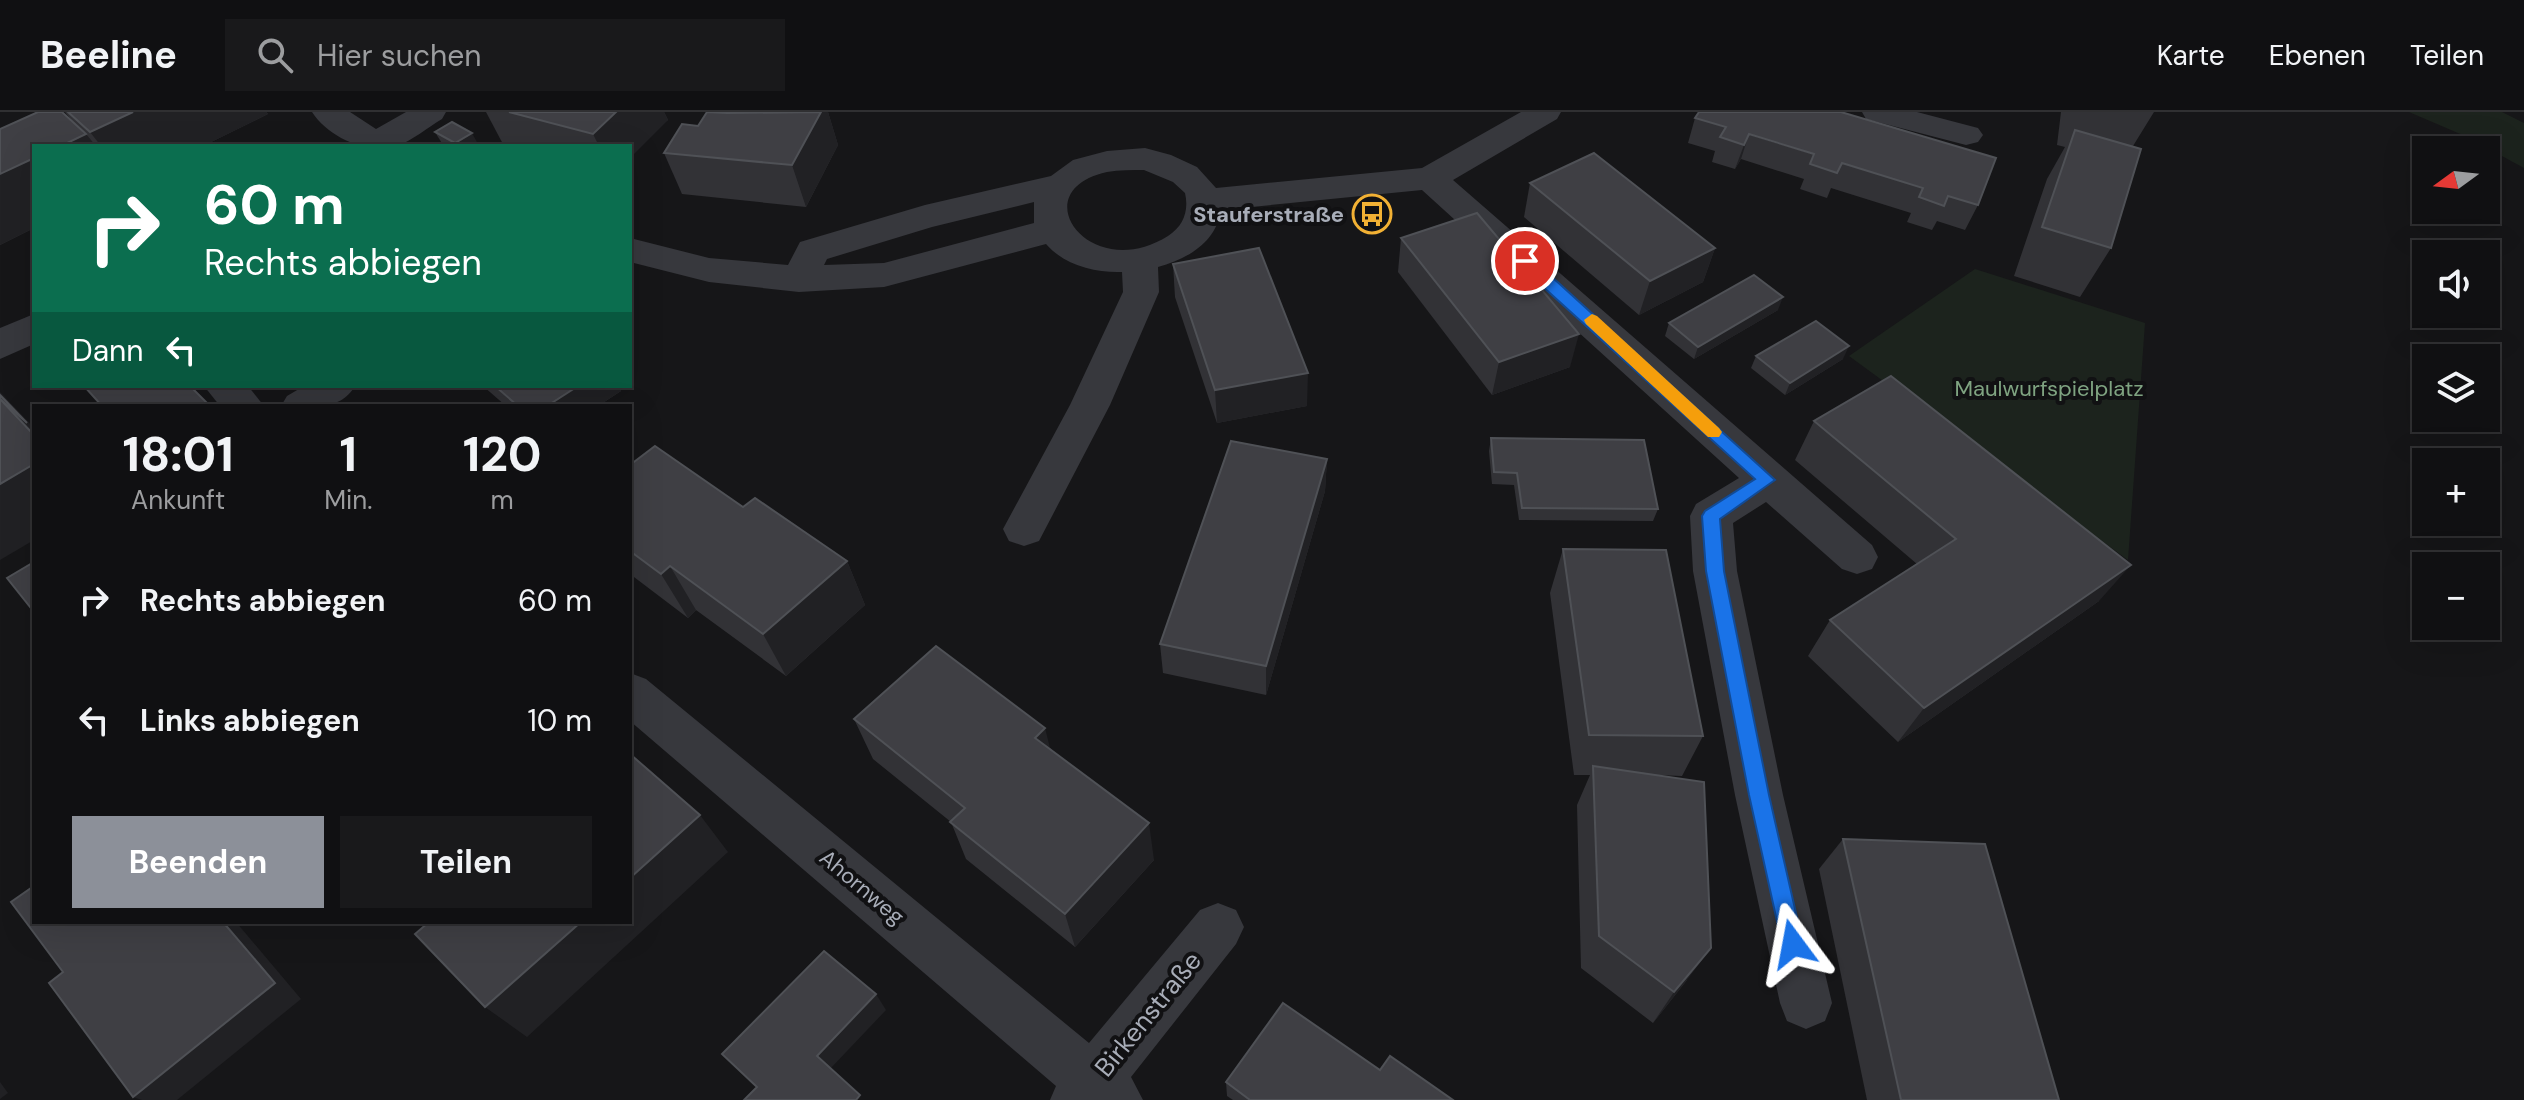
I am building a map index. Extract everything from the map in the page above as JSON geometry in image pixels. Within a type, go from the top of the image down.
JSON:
[{"type":"street","points":[[328,112],[372,144]]},
{"type":"street","points":[[378,144],[430,112]]},
{"type":"street","points":[[1206,200],[1430,178],[1545,112]]},
{"type":"street","points":[[1878,112],[1966,135]]},
{"type":"street","points":[[1145,159],[1169,165],[1192,178],[1206,200],[1204,218],[1190,239],[1164,253],[1140,260],[1100,258],[1068,247],[1053,230],[1048,212],[1049,203],[1062,184],[1083,168],[1105,161],[1145,159]]},
{"type":"street","points":[[1430,178],[1857,557]]},
{"type":"street","points":[[799,279],[813,251],[925,217],[1062,184]]},
{"type":"street","points":[[632,251],[709,270],[799,279],[884,275],[1053,230]]},
{"type":"street","points":[[1024,529],[1090,405],[1141,292],[1140,260]]},
{"type":"street","points":[[0,345],[32,328]]},
{"type":"street","points":[[226,388],[242,404]]},
{"type":"street","points":[[304,404],[332,388]]},
{"type":"street","points":[[338,388],[355,404]]},
{"type":"street","points":[[1767,480],[1711,516],[1715,571],[1759,795],[1806,1003]]},
{"type":"street","name":"Ahornweg","points":[[632,695],[1095,1094]]},
{"type":"street","name":"Birkenstraße","points":[[1095,1094],[1218,927]]},
{"type":"green space","points":[[2409,112],[2502,112],[2524,123],[2524,168],[2500,155],[2500,136],[2465,136]]},
{"type":"green space","name":"Maulwurfspielplatz","points":[[1975,269],[2145,323],[2128,560],[1849,356]]},
{"type":"building","points":[[38,112],[62,112],[86,134],[65,144],[32,144],[32,159],[0,174],[0,129]]},
{"type":"building","points":[[68,112],[133,112],[90,132]]},
{"type":"building","points":[[509,112],[616,112],[593,134]]},
{"type":"building","points":[[707,112],[821,112],[792,165],[664,153],[682,124],[698,126]]},
{"type":"building","points":[[1699,112],[1841,112],[1996,158],[1978,205],[1948,196],[1944,206],[1919,197],[1923,188],[1842,163],[1837,173],[1810,164],[1814,154],[1749,134],[1744,145],[1720,137],[1726,127],[1695,118]]},
{"type":"building","points":[[452,122],[472,133],[455,143],[435,132]]},
{"type":"building","points":[[2075,130],[2141,149],[2111,248],[2042,227]]},
{"type":"building","points":[[1594,153],[1715,248],[1650,281],[1530,183]]},
{"type":"building","points":[[1477,213],[1579,334],[1499,362],[1401,238]]},
{"type":"building","points":[[1259,248],[1308,373],[1215,390],[1173,264]]},
{"type":"building","points":[[1754,275],[1783,297],[1698,347],[1669,323]]},
{"type":"building","points":[[1816,321],[1849,346],[1790,383],[1756,356]]},
{"type":"building","points":[[1891,376],[2131,565],[1924,708],[1830,620],[1956,539],[1814,421]]},
{"type":"building","points":[[86,388],[192,388],[208,404],[100,404]]},
{"type":"building","points":[[497,388],[575,388],[550,404],[516,404]]},
{"type":"building","points":[[0,395],[27,423],[0,400]]},
{"type":"building","points":[[1,400],[32,433],[32,465],[0,484]]},
{"type":"building","points":[[1491,438],[1644,440],[1658,509],[1522,508],[1517,473],[1494,472]]},
{"type":"building","points":[[1231,441],[1327,459],[1266,666],[1160,644]]},
{"type":"building","points":[[655,446],[743,507],[755,498],[847,561],[763,634],[670,566],[661,574],[632,552],[632,463]]},
{"type":"building","points":[[1563,549],[1666,550],[1703,736],[1589,735]]},
{"type":"building","points":[[32,563],[32,609],[7,578]]},
{"type":"building","points":[[936,646],[1045,728],[1035,738],[1149,823],[1065,914],[950,822],[965,808],[854,719]]},
{"type":"building","points":[[632,756],[700,815],[632,876]]},
{"type":"building","points":[[1593,766],[1704,782],[1711,948],[1674,992],[1599,936]]},
{"type":"building","points":[[1843,839],[1985,844],[2059,1100],[1901,1100]]},
{"type":"building","points":[[32,887],[32,924],[225,924],[275,983],[133,1097],[49,983],[63,972],[11,902]]},
{"type":"building","points":[[427,924],[579,924],[485,1007],[415,934]]},
{"type":"building","points":[[824,951],[876,994],[817,1056],[860,1095],[856,1100],[744,1100],[757,1087],[722,1054]]},
{"type":"building","points":[[1283,1003],[1380,1070],[1390,1056],[1453,1100],[1250,1100],[1226,1082]]},
{"type":"slow traffic","points":[[1592,320],[1714,432]]},
{"type":"place","name":"Stauferstraße","points":[[1372,214]]},
{"type":"route","points":[[1525,261],[1767,480],[1711,516],[1715,571],[1759,795],[1793,944]]}]
